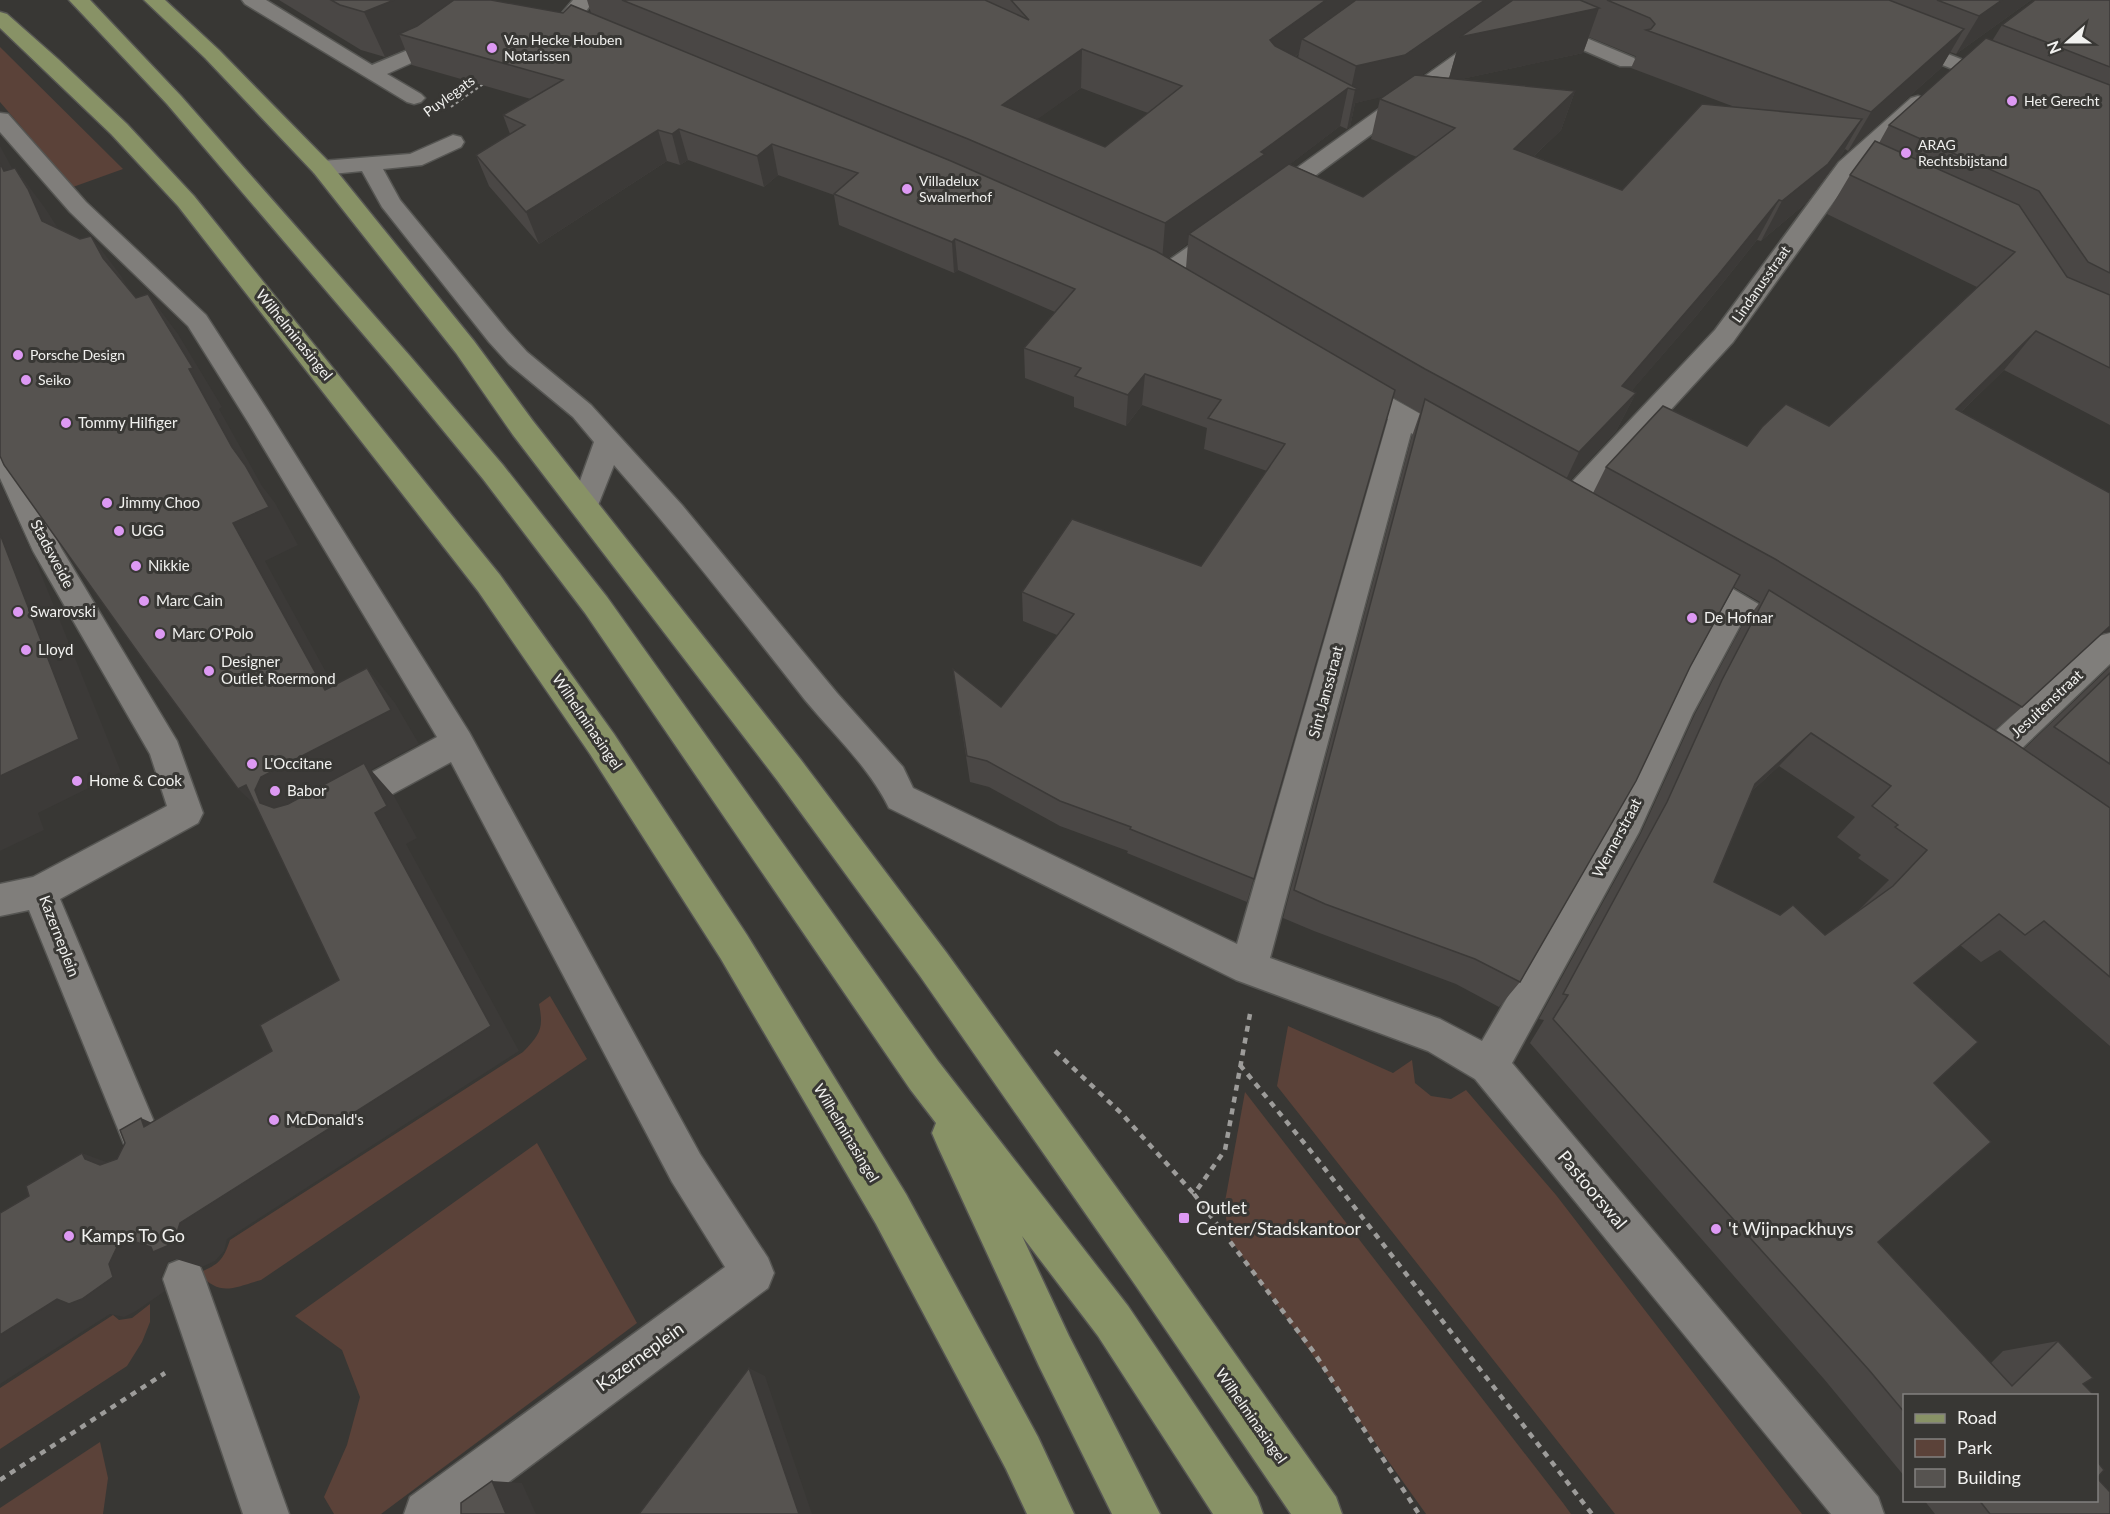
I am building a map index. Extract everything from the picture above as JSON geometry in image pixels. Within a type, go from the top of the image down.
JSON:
[{"type":"main road","points":[[79,0],[182,109],[402,362],[493,472],[596,606],[924,1075],[1113,1321],[1240,1514]]},
{"type":"main road","name":"Wilhelminasingel","points":[[154,0],[212,54],[322,168],[465,347],[523,428],[789,770],[933,964],[1319,1514]]},
{"type":"main road","name":"Wilhelminasingel","points":[[0,18],[51,63],[119,129],[186,201],[489,582],[569,696],[734,947],[891,1209],[1022,1453],[1051,1514]]},
{"type":"main road","points":[[924,1075],[1054,1351],[1137,1514]]},
{"type":"street","points":[[252,0],[414,98]]},
{"type":"street","points":[[585,0],[561,22],[591,31]]},
{"type":"street","points":[[1258,207],[1544,0]]},
{"type":"street","points":[[1519,16],[1627,62]]},
{"type":"street","points":[[371,73],[422,51],[462,20]]},
{"type":"street","points":[[1884,35],[1953,71],[2013,87]]},
{"type":"street","name":"Lindanusstraat","points":[[1565,507],[1724,336],[1857,172],[1953,71]]},
{"type":"street","points":[[1349,115],[1369,126]]},
{"type":"street","points":[[0,119],[78,207],[197,321],[259,417],[457,742],[320,817]]},
{"type":"street","points":[[322,168],[370,166],[414,160],[453,142]]},
{"type":"street","points":[[370,166],[390,201],[498,336],[525,365],[582,411],[672,512],[826,702],[891,777],[901,798],[1249,968]]},
{"type":"street","points":[[1164,276],[1239,221]]},
{"type":"street","points":[[1333,375],[1473,456]]},
{"type":"street","name":"Sint Jansstraat","points":[[1249,968],[1402,416]]},
{"type":"street","points":[[585,506],[609,440]]},
{"type":"street","name":"Stadsweide","points":[[0,448],[48,552],[165,751]]},
{"type":"street","points":[[1666,565],[1816,655]]},
{"type":"street","name":"Wernerstraat","points":[[1489,1066],[1627,822],[1678,710],[1736,605]]},
{"type":"street","name":"Jesuitenstraat","points":[[2014,782],[1975,756],[2110,645]]},
{"type":"street","name":"Kazerneplein","points":[[427,1514],[753,1273],[686,1168],[457,742]]},
{"type":"street","name":"Kazerneplein","points":[[151,1162],[39,892],[186,813],[165,751]]},
{"type":"street","points":[[0,900],[39,892]]},
{"type":"street","name":"Pastoorswal","points":[[1249,968],[1440,1037],[1489,1066],[1861,1514]]},
{"type":"street","points":[[184,1279],[267,1514]]},
{"type":"path","name":"Puylegats","points":[[447,111],[495,76]]},
{"type":"path","points":[[1051,1047],[1121,1113],[1194,1194],[1313,1351],[1419,1514]]},
{"type":"path","points":[[1194,1194],[1225,1150],[1240,1065],[1314,1155],[1592,1514]]},
{"type":"path","points":[[0,1480],[207,1346]]},
{"type":"green space","points":[[0,47],[123,169],[73,187],[0,102]]},
{"type":"green space","points":[[550,996],[587,1059],[261,1280],[227,1289],[213,1285],[198,1273],[219,1261],[230,1240],[523,1052],[541,1025],[539,1004]]},
{"type":"green space","points":[[1288,1026],[1393,1073],[1412,1060],[1415,1083],[1431,1096],[1451,1099],[1466,1090],[1556,1195],[1802,1514],[1615,1514],[1277,1086]]},
{"type":"green space","points":[[1245,1092],[1571,1514],[1426,1514],[1230,1239],[1224,1207]]},
{"type":"green space","points":[[537,1143],[637,1323],[381,1514],[334,1514],[324,1497],[347,1445],[360,1397],[342,1350],[295,1316]]},
{"type":"green space","points":[[150,1304],[150,1322],[142,1342],[127,1366],[0,1449],[0,1388],[113,1315],[119,1320],[132,1318]]},
{"type":"green space","points":[[100,1442],[108,1478],[103,1514],[0,1514],[0,1508]]},
{"type":"building","points":[[331,0],[394,0],[364,12]]},
{"type":"building","points":[[454,0],[491,0],[563,13],[571,5],[951,161],[1156,251],[1395,390],[1254,879],[1130,829],[1131,827],[1060,801],[987,761],[967,756],[953,669],[1001,707],[1074,614],[1022,592],[1072,519],[1201,566],[1285,444],[1208,418],[1221,400],[1145,374],[1128,395],[1075,376],[1081,368],[1024,348],[1075,289],[955,239],[952,242],[834,194],[858,173],[772,144],[757,156],[679,129],[672,134],[658,130],[526,212],[476,155],[525,125],[503,115],[563,80],[399,34],[417,26]]},
{"type":"building","points":[[622,0],[985,0],[1029,20],[1011,0],[1326,0],[1270,40],[1275,46],[1358,89],[1348,88],[1261,152],[1265,154],[1165,223],[968,139]],"holes":[[[1082,49],[1182,86],[1105,147],[1002,105]]]},
{"type":"building","points":[[1356,0],[1485,0],[1405,55],[1356,66],[1302,39]]},
{"type":"building","points":[[1513,0],[1580,0],[1599,8],[1460,37]]},
{"type":"building","points":[[1607,0],[1889,0],[1964,29],[1871,112],[1646,30],[1651,29],[1655,24],[1650,18]]},
{"type":"building","points":[[1937,0],[2002,0],[1979,16]]},
{"type":"building","points":[[2035,0],[2110,0],[2110,67],[2002,25]]},
{"type":"building","points":[[1986,38],[2110,85],[2110,273],[2088,262],[2039,191],[1889,125]]},
{"type":"building","points":[[1415,75],[1575,91],[1514,149],[1622,190],[1702,104],[1862,119],[1828,164],[1782,201],[1779,200],[1622,386],[1636,393],[1579,452],[1425,369],[1189,234],[1289,164],[1363,197],[1455,128],[1380,99]]},
{"type":"building","points":[[1875,141],[2019,205],[2067,277],[2110,295],[2110,368],[2036,331],[1956,409],[2110,493],[2110,626],[2022,707],[1775,559],[1606,467],[1663,406],[1747,446],[1762,427],[1786,404],[1829,426],[2015,252],[1850,175]]},
{"type":"building","points":[[0,163],[4,171],[15,168],[28,189],[42,221],[80,239],[91,236],[103,258],[136,298],[148,294],[193,368],[189,369],[232,447],[269,507],[233,523],[325,690],[367,668],[391,710],[261,777],[255,790],[260,803],[274,808],[288,804],[364,763],[387,806],[375,813],[491,1026],[180,1223],[176,1236],[167,1246],[153,1252],[151,1247],[133,1241],[117,1247],[109,1264],[113,1277],[82,1299],[69,1304],[57,1299],[0,1335],[0,1213],[29,1196],[26,1186],[82,1153],[85,1159],[100,1165],[117,1159],[125,1143],[120,1130],[141,1118],[144,1127],[272,1051],[260,1025],[339,980],[246,785],[238,789],[149,668],[4,465],[0,456]]},
{"type":"building","points":[[1425,399],[1740,575],[1690,667],[1636,781],[1520,982],[1475,959],[1325,904],[1294,890]]},
{"type":"building","points":[[0,534],[79,739],[0,776]]},
{"type":"building","points":[[1769,590],[2012,741],[2110,808],[2110,977],[2044,921],[2025,935],[1999,914],[1914,983],[1978,1042],[1934,1083],[1991,1142],[1878,1242],[2012,1386],[2058,1341],[2093,1378],[2083,1384],[2093,1394],[1903,1394],[1903,1411],[1553,1019],[1568,995],[1563,994],[1667,802],[1722,680]],"holes":[[[1811,733],[1891,786],[1872,806],[1898,825],[1895,827],[1927,850],[1893,886],[1825,935],[1793,905],[1780,915],[1714,882],[1755,784]]]},
{"type":"building","points":[[2110,673],[2110,764],[2054,727]]},
{"type":"building","points":[[749,1368],[799,1514],[639,1514]]},
{"type":"building","points":[[2098,1462],[2104,1470],[2098,1477]]},
{"type":"building","points":[[2098,1479],[2110,1492],[2110,1514],[1990,1514],[1981,1502],[2098,1502]]},
{"type":"building","points":[[492,1481],[506,1514],[461,1514],[461,1503]]},
{"type":"place","name":"Van Hecke Houben Notarissen","points":[[492,48]]},
{"type":"place","name":"Het Gerecht","points":[[2012,101]]},
{"type":"place","name":"ARAG Rechtsbijstand","points":[[1906,153]]},
{"type":"place","name":"Villadelux Swalmerhof","points":[[907,189]]},
{"type":"place","name":"Porsche Design","points":[[18,355]]},
{"type":"place","name":"Seiko","points":[[26,380]]},
{"type":"place","name":"Tommy Hilfiger","points":[[66,423]]},
{"type":"place","name":"Jimmy Choo","points":[[107,503]]},
{"type":"place","name":"UGG","points":[[119,531]]},
{"type":"place","name":"Nikkie","points":[[136,566]]},
{"type":"place","name":"Marc Cain","points":[[144,601]]},
{"type":"place","name":"Swarovski","points":[[18,612]]},
{"type":"place","name":"De Hofnar","points":[[1692,618]]},
{"type":"place","name":"Marc O'Polo","points":[[160,634]]},
{"type":"place","name":"Lloyd","points":[[26,650]]},
{"type":"place","name":"Designer Outlet Roermond","points":[[209,671]]},
{"type":"place","name":"L'Occitane","points":[[252,764]]},
{"type":"place","name":"Home & Cook","points":[[77,781]]},
{"type":"place","name":"Babor","points":[[275,791]]},
{"type":"place","name":"McDonald's","points":[[274,1120]]},
{"type":"place","name":"Outlet Center/Stadskantoor","points":[[1184,1218]]},
{"type":"place","name":"'t Wijnpackhuys","points":[[1716,1229]]},
{"type":"place","name":"Kamps To Go","points":[[69,1236]]}]
